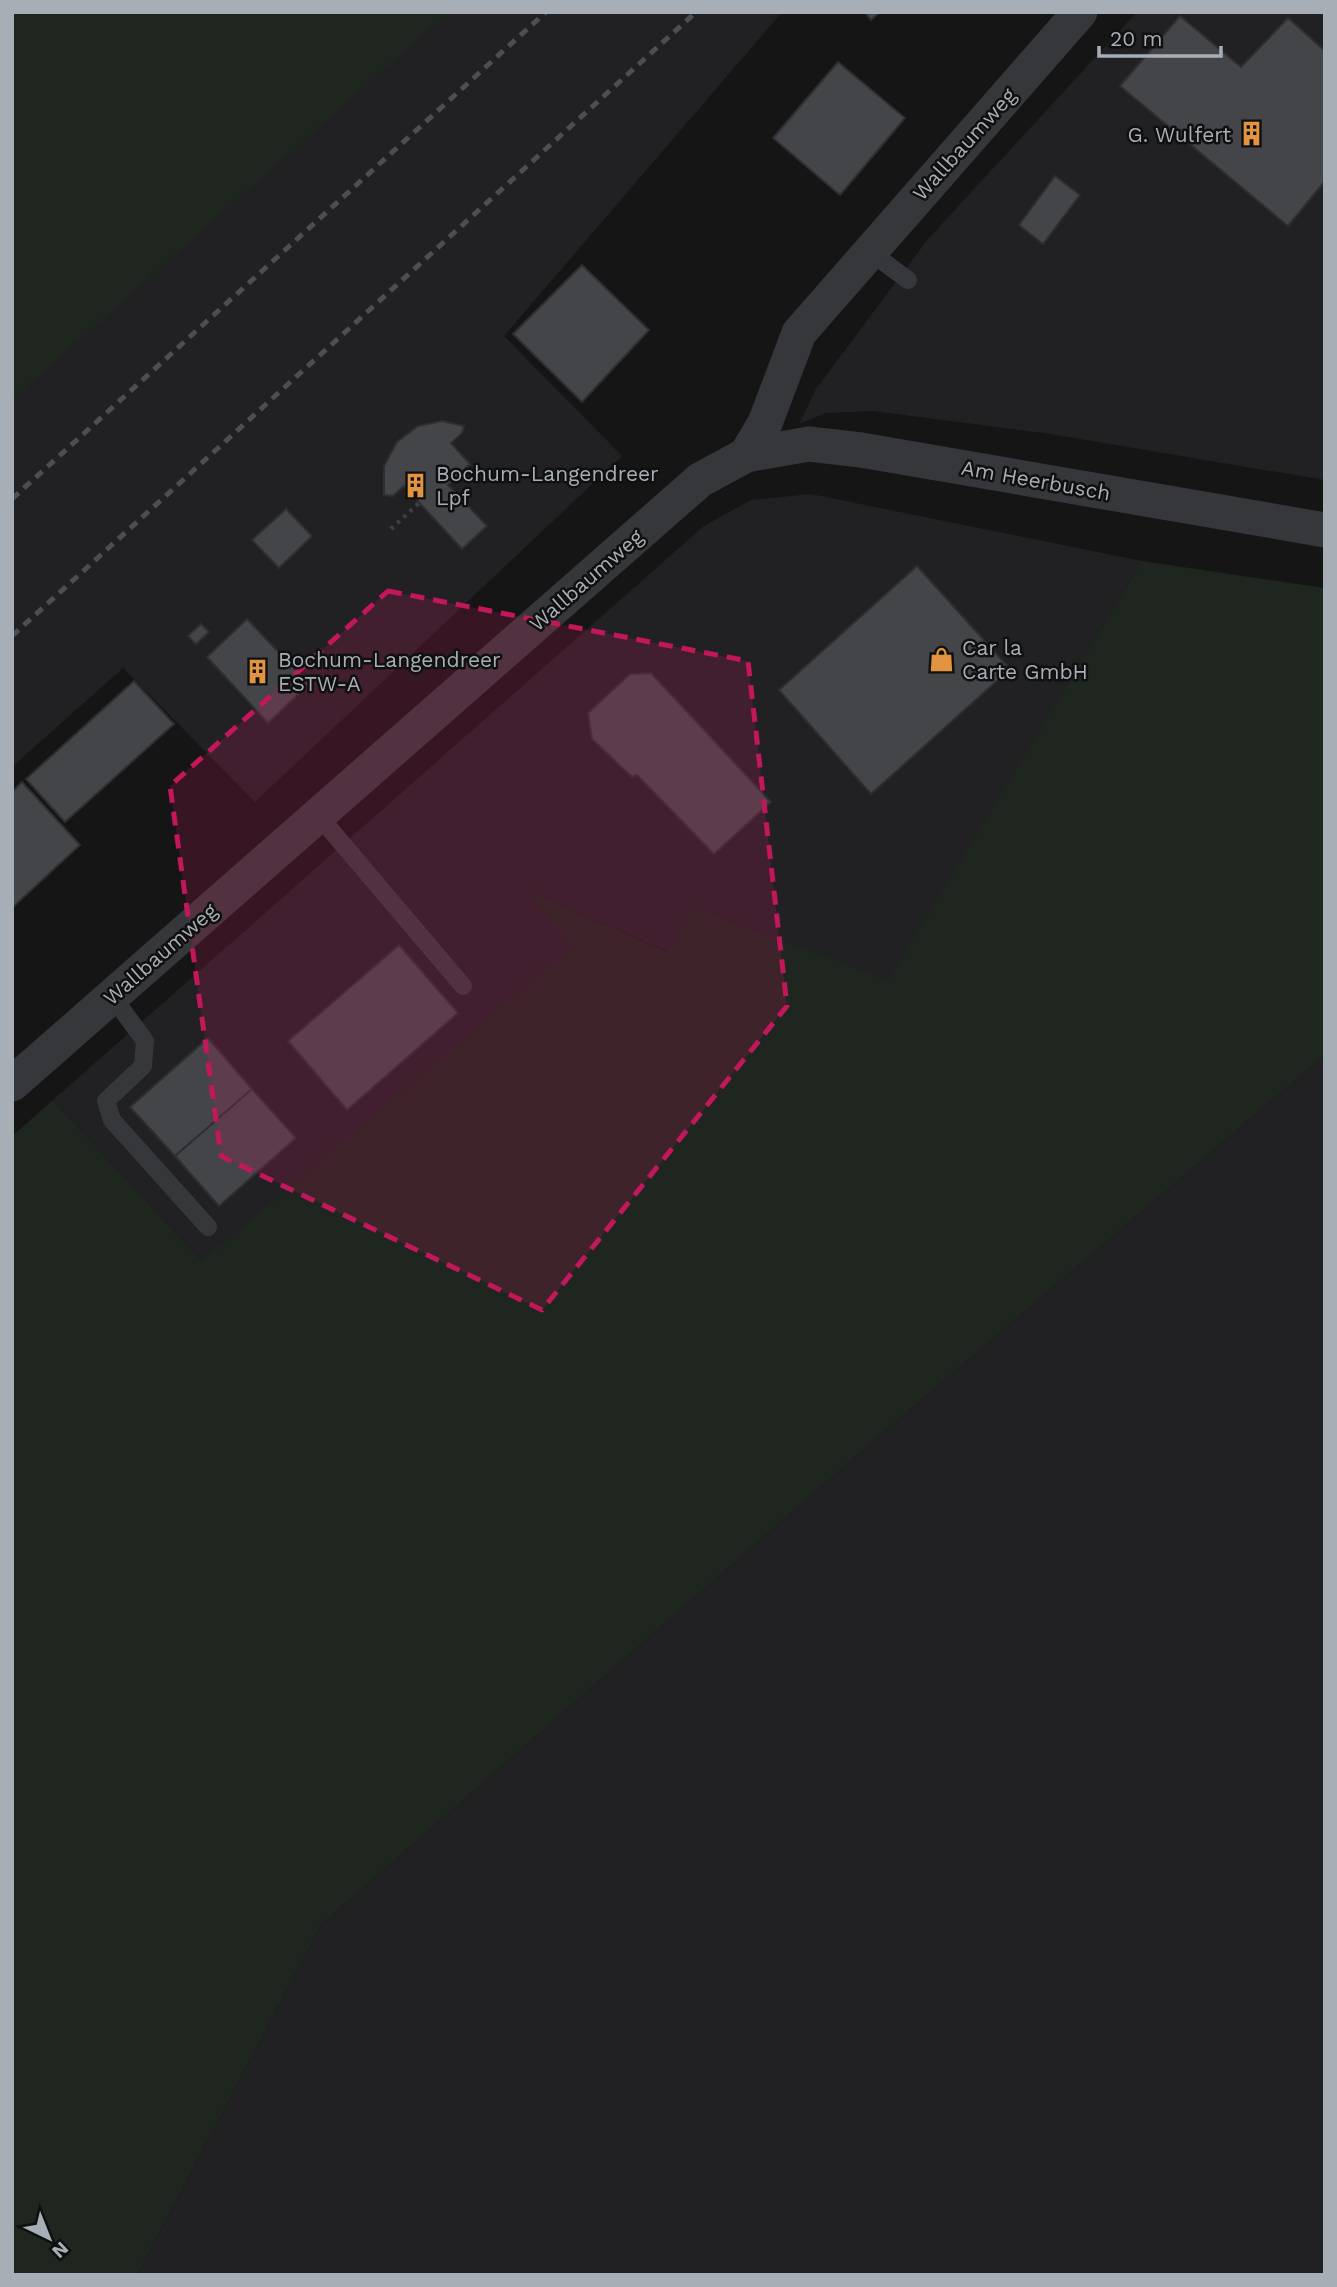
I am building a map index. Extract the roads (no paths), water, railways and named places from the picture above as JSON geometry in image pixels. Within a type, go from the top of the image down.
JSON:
[{"type":"street","name":"Wallbaumweg","points":[[12,1084],[700,480],[746,455],[765,423],[799,333],[1080,12]]},
{"type":"street","name":"Am Heerbusch","points":[[746,455],[809,444],[861,450],[1325,530]]},
{"type":"lane","points":[[869,251],[908,280]]},
{"type":"lane","points":[[318,815],[463,986]]},
{"type":"lane","points":[[112,996],[145,1041],[143,1066],[106,1101],[112,1120],[208,1227]]},
{"type":"railway","points":[[12,499],[546,12]]},
{"type":"railway","points":[[12,636],[696,12]]},
{"type":"place","name":"G. Wulfert","points":[[1251,134]]},
{"type":"place","name":"Bochum-Langendreer Lpf","points":[[416,485]]},
{"type":"place","name":"Car la Carte GmbH","points":[[942,659]]},
{"type":"place","name":"Bochum-Langendreer ESTW-A","points":[[258,671]]}]
